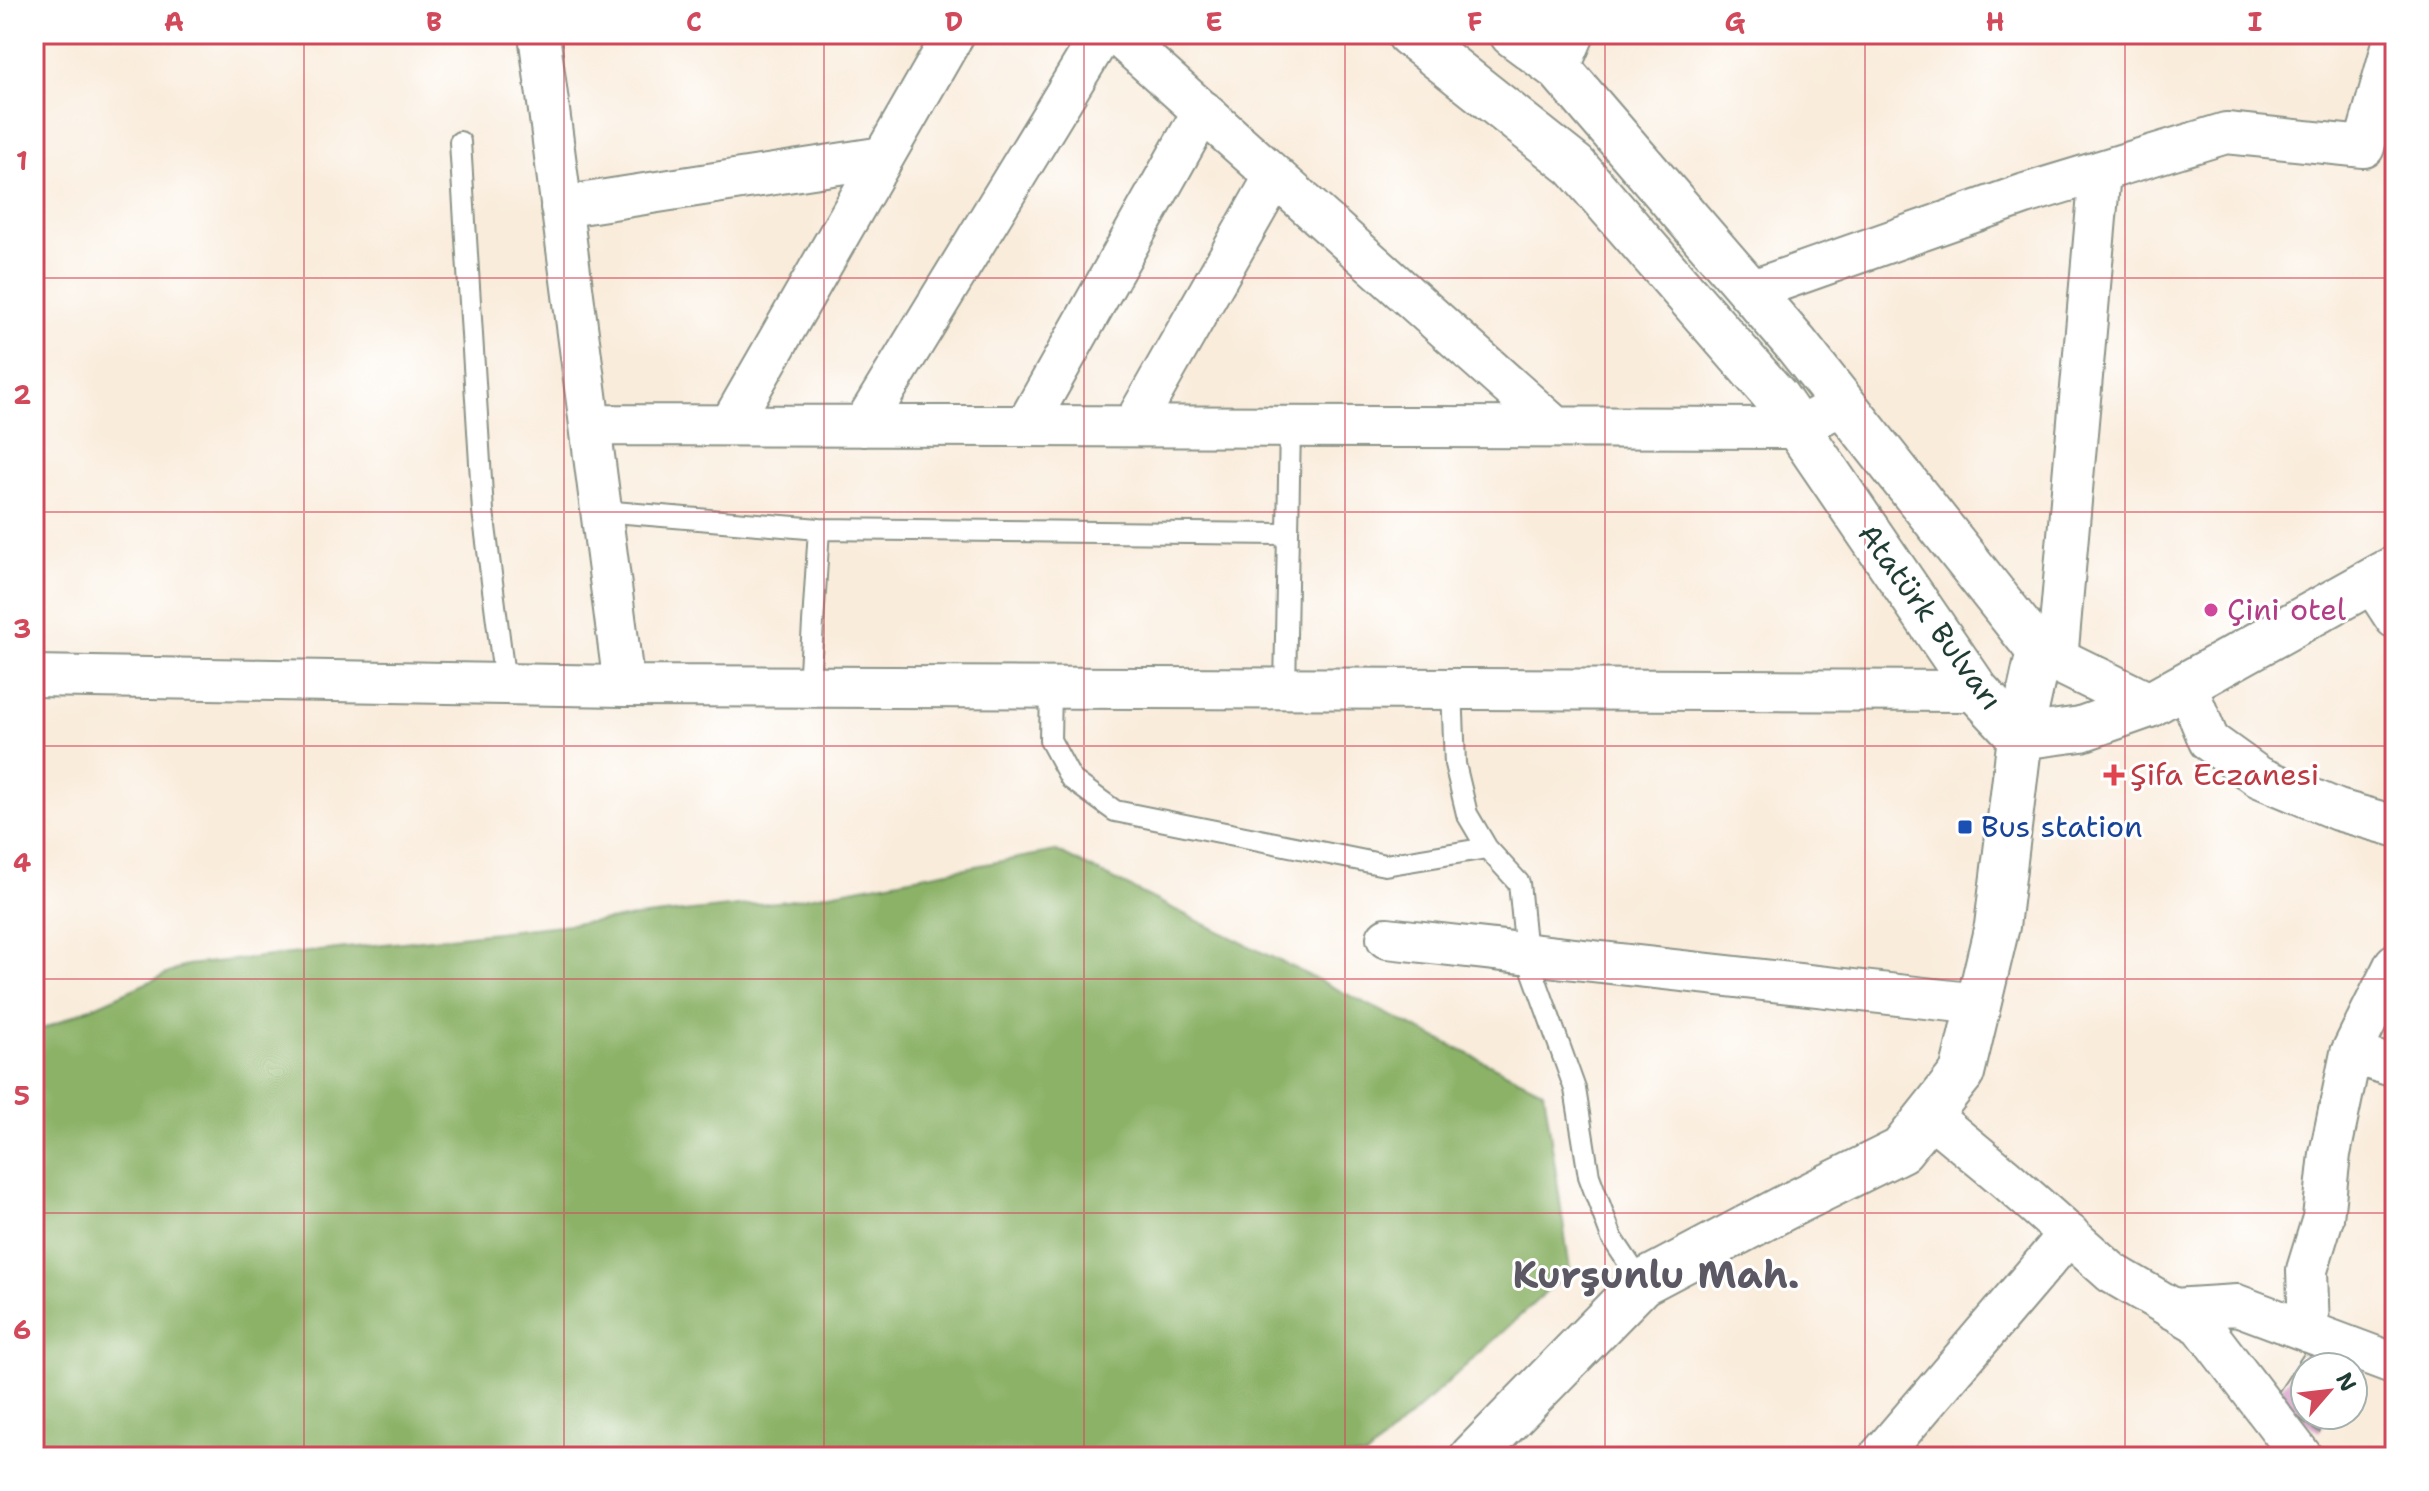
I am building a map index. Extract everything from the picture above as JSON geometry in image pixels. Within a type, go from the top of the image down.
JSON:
[{"type":"main road","name":"Atatürk Bulvarı","points":[[1409,34],[1575,166],[1777,398],[1977,691],[2020,737],[2081,729],[2149,705]]},
{"type":"main road","name":"Atatürk Bulvarı","points":[[1512,34],[1567,51],[1750,291],[2048,656],[2149,705]]},
{"type":"main road","points":[[2149,705],[2383,574]]},
{"type":"main road","points":[[1472,1457],[1642,1283],[1901,1150],[1962,1073],[1997,926],[2020,737],[2048,656]]},
{"type":"street","points":[[539,34],[624,686]]},
{"type":"street","points":[[730,425],[954,34]]},
{"type":"street","points":[[863,426],[1102,34]]},
{"type":"street","points":[[1114,34],[1555,427]]},
{"type":"street","points":[[1750,291],[2025,194],[2226,133],[2364,147],[2395,36]]},
{"type":"street","points":[[1026,426],[1203,111]]},
{"type":"street","points":[[561,207],[883,157]]},
{"type":"street","points":[[2048,656],[2100,172]]},
{"type":"street","points":[[1133,426],[1275,176]]},
{"type":"street","points":[[590,425],[1797,428],[1843,404]]},
{"type":"street","points":[[2383,574],[2395,618]]},
{"type":"street","points":[[34,676],[624,686],[1977,691]]},
{"type":"street","points":[[2186,685],[2209,741],[2259,777],[2338,810],[2395,826]]},
{"type":"street","points":[[1387,938],[1979,1004]]},
{"type":"street","points":[[2309,1332],[2307,1270],[2323,1218],[2330,1154],[2351,1053],[2395,964]]},
{"type":"street","points":[[2351,1053],[2395,1067]]},
{"type":"street","points":[[1929,1115],[2112,1273],[2201,1325],[2302,1457]]},
{"type":"street","points":[[1879,1457],[2069,1234]]},
{"type":"street","points":[[2173,1309],[2237,1305],[2395,1364]]},
{"type":"lane","points":[[460,142],[483,511],[505,684]]},
{"type":"lane","points":[[1285,689],[1290,427]]},
{"type":"lane","points":[[602,511],[819,529],[1288,534]]},
{"type":"lane","points":[[809,686],[819,529]]},
{"type":"lane","points":[[1051,687],[1050,740],[1071,779],[1115,811],[1385,865],[1487,848]]},
{"type":"lane","points":[[1452,689],[1455,764],[1467,814],[1487,848],[1519,883],[1526,953],[1575,1089],[1589,1176],[1612,1238],[1642,1283]]},
{"type":"green space","points":[[1056,851],[1544,1091],[1570,1270],[1366,1457],[34,1457],[34,1033],[187,965],[787,901]]},
{"type":"building","points":[[2289,1376],[2289,1411],[2273,1400]]},
{"type":"place","name":"Çini otel","points":[[2211,610]]},
{"type":"place","name":"Şifa Eczanesi","points":[[2114,775]]},
{"type":"place","name":"Bus station","points":[[1965,827]]},
{"type":"district","name":"Kurşunlu Mah.","points":[[1656,1275]]}]
